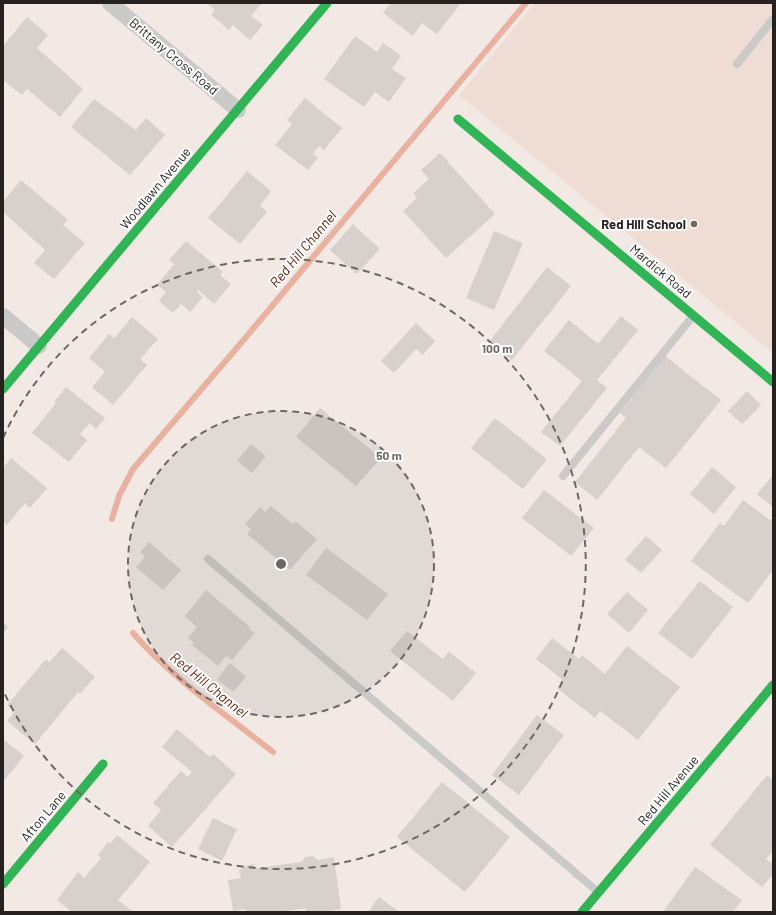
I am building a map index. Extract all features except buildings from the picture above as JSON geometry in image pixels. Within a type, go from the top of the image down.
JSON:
[{"type":"street","name":"Brittany Cross Road","points":[[110,3],[238,110]]},
{"type":"street","name":"Woodlawn Avenue","points":[[3,389],[327,3]]},
{"type":"street","name":"Mardick Road","points":[[458,119],[773,382]]},
{"type":"street","points":[[3,316],[39,346]]},
{"type":"street","name":"Red Hill Avenue","points":[[582,912],[773,685]]},
{"type":"street","name":"Afton Lane","points":[[3,884],[103,764]]},
{"type":"lane","points":[[737,64],[773,18]]},
{"type":"lane","points":[[563,476],[693,315]]},
{"type":"lane","points":[[208,559],[599,893]]},
{"type":"shaded area","name":"Red Hill School","points":[[535,3],[773,3],[773,353],[459,95]]},
{"type":"waterway","name":"Red Hill Channel","points":[[112,519],[119,496],[133,469],[241,343],[526,3]]},
{"type":"waterway","name":"Red Hill Channel","points":[[133,633],[182,681],[273,752]]},
{"type":"traffic: fast","points":[[3,389],[327,3]]},
{"type":"traffic: fast","points":[[458,119],[773,382]]},
{"type":"traffic: fast","points":[[582,912],[773,685]]},
{"type":"traffic: fast","points":[[3,884],[103,764]]},
{"type":"place","name":"Red Hill School","points":[[694,224]]}]
